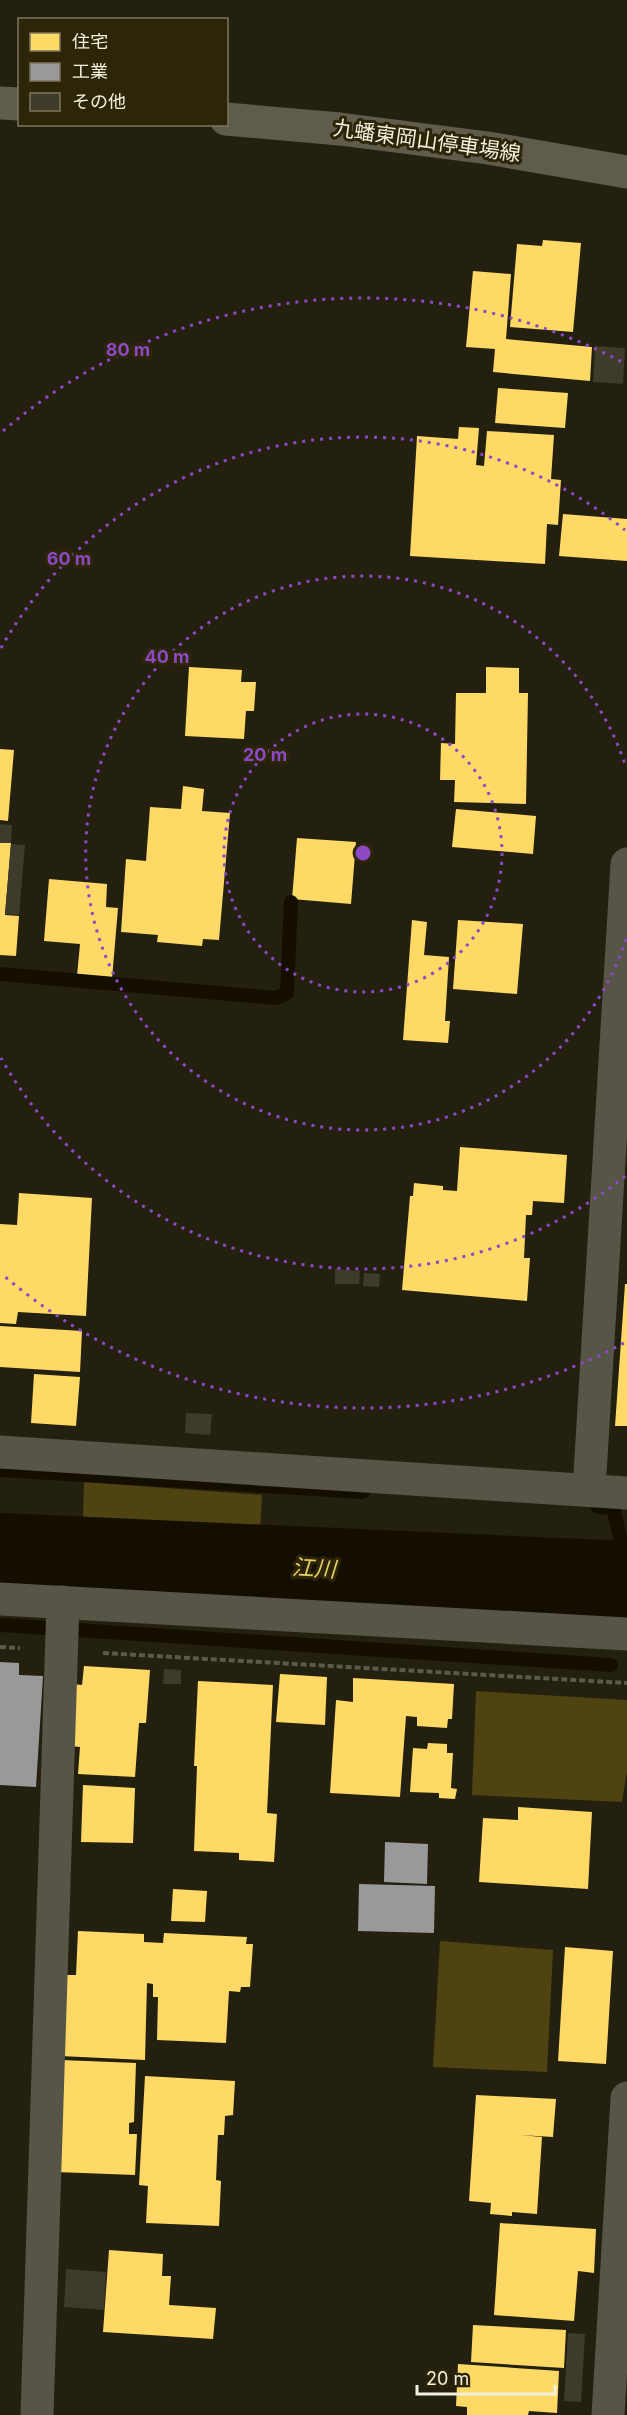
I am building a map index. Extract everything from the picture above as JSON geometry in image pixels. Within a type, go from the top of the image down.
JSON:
[{"type":"main road","points":[[0,103],[18,104]]},
{"type":"main road","name":"九蟠東岡山停車場線","points":[[228,119],[340,129],[488,147],[627,172]]},
{"type":"street","points":[[0,1452],[610,1492],[627,864]]},
{"type":"street","points":[[0,1599],[62,1629],[627,1634]]},
{"type":"street","points":[[37,2415],[62,1629]]},
{"type":"street","points":[[608,2415],[627,2098]]},
{"type":"path","points":[[0,1647],[62,1629],[627,1683]]},
{"type":"shaded area","points":[[84,1482],[262,1495],[260,1533],[83,1521]]},
{"type":"shaded area","points":[[476,1691],[627,1700],[627,1771],[622,1802],[472,1795]]},
{"type":"shaded area","points":[[440,1941],[553,1950],[547,2072],[433,2067]]},
{"type":"building: 住宅","points":[[543,240],[581,243],[573,332],[510,327],[517,244],[542,246]]},
{"type":"building: 住宅","points":[[473,271],[511,274],[506,339],[592,347],[590,381],[493,372],[495,349],[466,347]]},
{"type":"building: 住宅","points":[[498,388],[568,393],[565,428],[495,423]]},
{"type":"building: 住宅","points":[[459,427],[479,428],[476,465],[484,466],[487,431],[554,435],[551,479],[561,480],[558,525],[547,524],[545,564],[410,556],[417,436],[458,439]]},
{"type":"building: 住宅","points":[[563,514],[627,519],[627,561],[559,556]]},
{"type":"building: 住宅","points":[[189,667],[242,670],[241,682],[256,682],[254,711],[246,711],[244,739],[185,736]]},
{"type":"building: 住宅","points":[[486,667],[519,668],[519,693],[528,693],[526,804],[454,802],[455,780],[440,780],[441,743],[455,744],[456,693],[486,693]]},
{"type":"building: 住宅","points":[[0,749],[14,750],[8,821],[0,820]]},
{"type":"building: 住宅","points":[[183,786],[204,789],[202,811],[230,813],[219,940],[203,939],[202,946],[157,942],[158,935],[121,932],[126,859],[146,861],[150,807],[181,809]]},
{"type":"building: 住宅","points":[[456,809],[536,816],[533,854],[452,847]]},
{"type":"building: 住宅","points":[[297,838],[356,842],[351,904],[292,899]]},
{"type":"building: 住宅","points":[[0,843],[11,843],[5,915],[19,916],[16,956],[0,955]]},
{"type":"building: 住宅","points":[[49,879],[107,884],[106,907],[118,908],[112,979],[77,976],[80,944],[44,941]]},
{"type":"building: 住宅","points":[[412,920],[427,922],[424,955],[449,957],[445,1021],[450,1021],[448,1043],[403,1040]]},
{"type":"building: 住宅","points":[[458,920],[523,924],[517,994],[453,989]]},
{"type":"building: 住宅","points":[[460,1147],[567,1155],[564,1203],[533,1201],[532,1215],[526,1215],[524,1258],[530,1258],[527,1301],[402,1290],[410,1196],[413,1196],[414,1183],[443,1186],[443,1190],[457,1191]]},
{"type":"building: 住宅","points":[[19,1193],[92,1198],[86,1316],[18,1312],[16,1324],[0,1323],[0,1224],[17,1225]]},
{"type":"building: 住宅","points":[[625,1284],[627,1284],[627,1426],[615,1426]]},
{"type":"building: 住宅","points":[[0,1326],[82,1331],[80,1372],[0,1367]]},
{"type":"building: 住宅","points":[[34,1374],[80,1377],[76,1426],[31,1423]]},
{"type":"building: 住宅","points":[[84,1666],[150,1670],[146,1723],[139,1723],[135,1777],[78,1774],[80,1747],[69,1746],[72,1684],[82,1685]]},
{"type":"building: 住宅","points":[[280,1674],[327,1677],[325,1725],[276,1722]]},
{"type":"building: 住宅","points":[[353,1678],[454,1684],[452,1719],[448,1719],[447,1728],[417,1726],[417,1717],[406,1716],[400,1797],[330,1793],[336,1700],[353,1702]]},
{"type":"building: 住宅","points":[[198,1681],[273,1685],[267,1813],[277,1814],[274,1862],[239,1860],[239,1853],[194,1851],[197,1766],[194,1766]]},
{"type":"building: 住宅","points":[[428,1743],[447,1744],[447,1753],[453,1753],[451,1788],[457,1789],[455,1799],[439,1798],[439,1793],[410,1792],[413,1748],[427,1749]]},
{"type":"building: 住宅","points":[[83,1785],[135,1788],[133,1843],[81,1842]]},
{"type":"building: 住宅","points":[[518,1807],[592,1812],[588,1889],[479,1882],[483,1818],[518,1820]]},
{"type":"building: 住宅","points":[[173,1889],[207,1891],[205,1922],[171,1921]]},
{"type":"building: 住宅","points":[[78,1931],[144,1934],[144,1942],[163,1943],[164,1933],[247,1937],[246,1944],[253,1944],[250,1987],[241,1987],[240,1992],[229,1991],[226,2043],[157,2040],[158,1997],[153,1997],[153,1984],[147,1983],[145,2060],[60,2056],[63,1975],[76,1975]]},
{"type":"building: 住宅","points":[[565,1947],[613,1951],[606,2064],[558,2061]]},
{"type":"building: 住宅","points":[[61,2060],[136,2063],[134,2122],[129,2123],[129,2134],[137,2134],[135,2175],[56,2172]]},
{"type":"building: 住宅","points":[[145,2076],[235,2081],[233,2115],[225,2116],[224,2135],[218,2135],[216,2180],[221,2181],[219,2226],[146,2223],[148,2186],[139,2185]]},
{"type":"building: 住宅","points":[[476,2095],[556,2099],[553,2137],[520,2135],[542,2137],[537,2214],[512,2212],[512,2216],[490,2214],[491,2203],[469,2201]]},
{"type":"building: 住宅","points":[[500,2223],[596,2229],[594,2273],[578,2271],[574,2321],[494,2315]]},
{"type":"building: 住宅","points":[[109,2250],[163,2254],[162,2276],[171,2276],[169,2305],[216,2308],[213,2339],[103,2332]]},
{"type":"building: 住宅","points":[[473,2325],[566,2330],[564,2368],[471,2362]]},
{"type":"building: 住宅","points":[[458,2364],[559,2371],[557,2413],[529,2411],[528,2415],[467,2415],[467,2407],[456,2406]]},
{"type":"building: 工業","points":[[0,1662],[19,1663],[19,1675],[43,1676],[36,1787],[0,1785]]},
{"type":"building: 工業","points":[[385,1842],[428,1844],[427,1884],[384,1882]]},
{"type":"building: 工業","points":[[359,1884],[435,1886],[434,1933],[358,1931]]},
{"type":"building: その他","points":[[595,346],[625,348],[623,384],[593,382]]},
{"type":"building: その他","points":[[0,824],[12,825],[11,843],[0,843]]},
{"type":"building: その他","points":[[11,844],[25,845],[19,915],[5,914]]},
{"type":"building: その他","points":[[335,1269],[360,1271],[359,1284],[335,1284]]},
{"type":"building: その他","points":[[364,1273],[380,1274],[379,1287],[363,1286]]},
{"type":"building: その他","points":[[186,1413],[212,1414],[210,1435],[185,1433]]},
{"type":"building: その他","points":[[164,1669],[181,1670],[181,1684],[163,1684]]},
{"type":"building: その他","points":[[66,2269],[106,2272],[104,2310],[64,2307]]},
{"type":"building: その他","points":[[568,2333],[585,2334],[581,2402],[564,2401]]},
{"type":"waterway","points":[[0,974],[276,998],[287,993],[291,902]]},
{"type":"waterway","points":[[0,1470],[363,1492]]},
{"type":"waterway","points":[[598,1507],[613,1508],[627,1566]]},
{"type":"waterway","name":"江川","points":[[0,1554],[627,1582]]},
{"type":"waterway","points":[[0,1625],[611,1665]]}]
